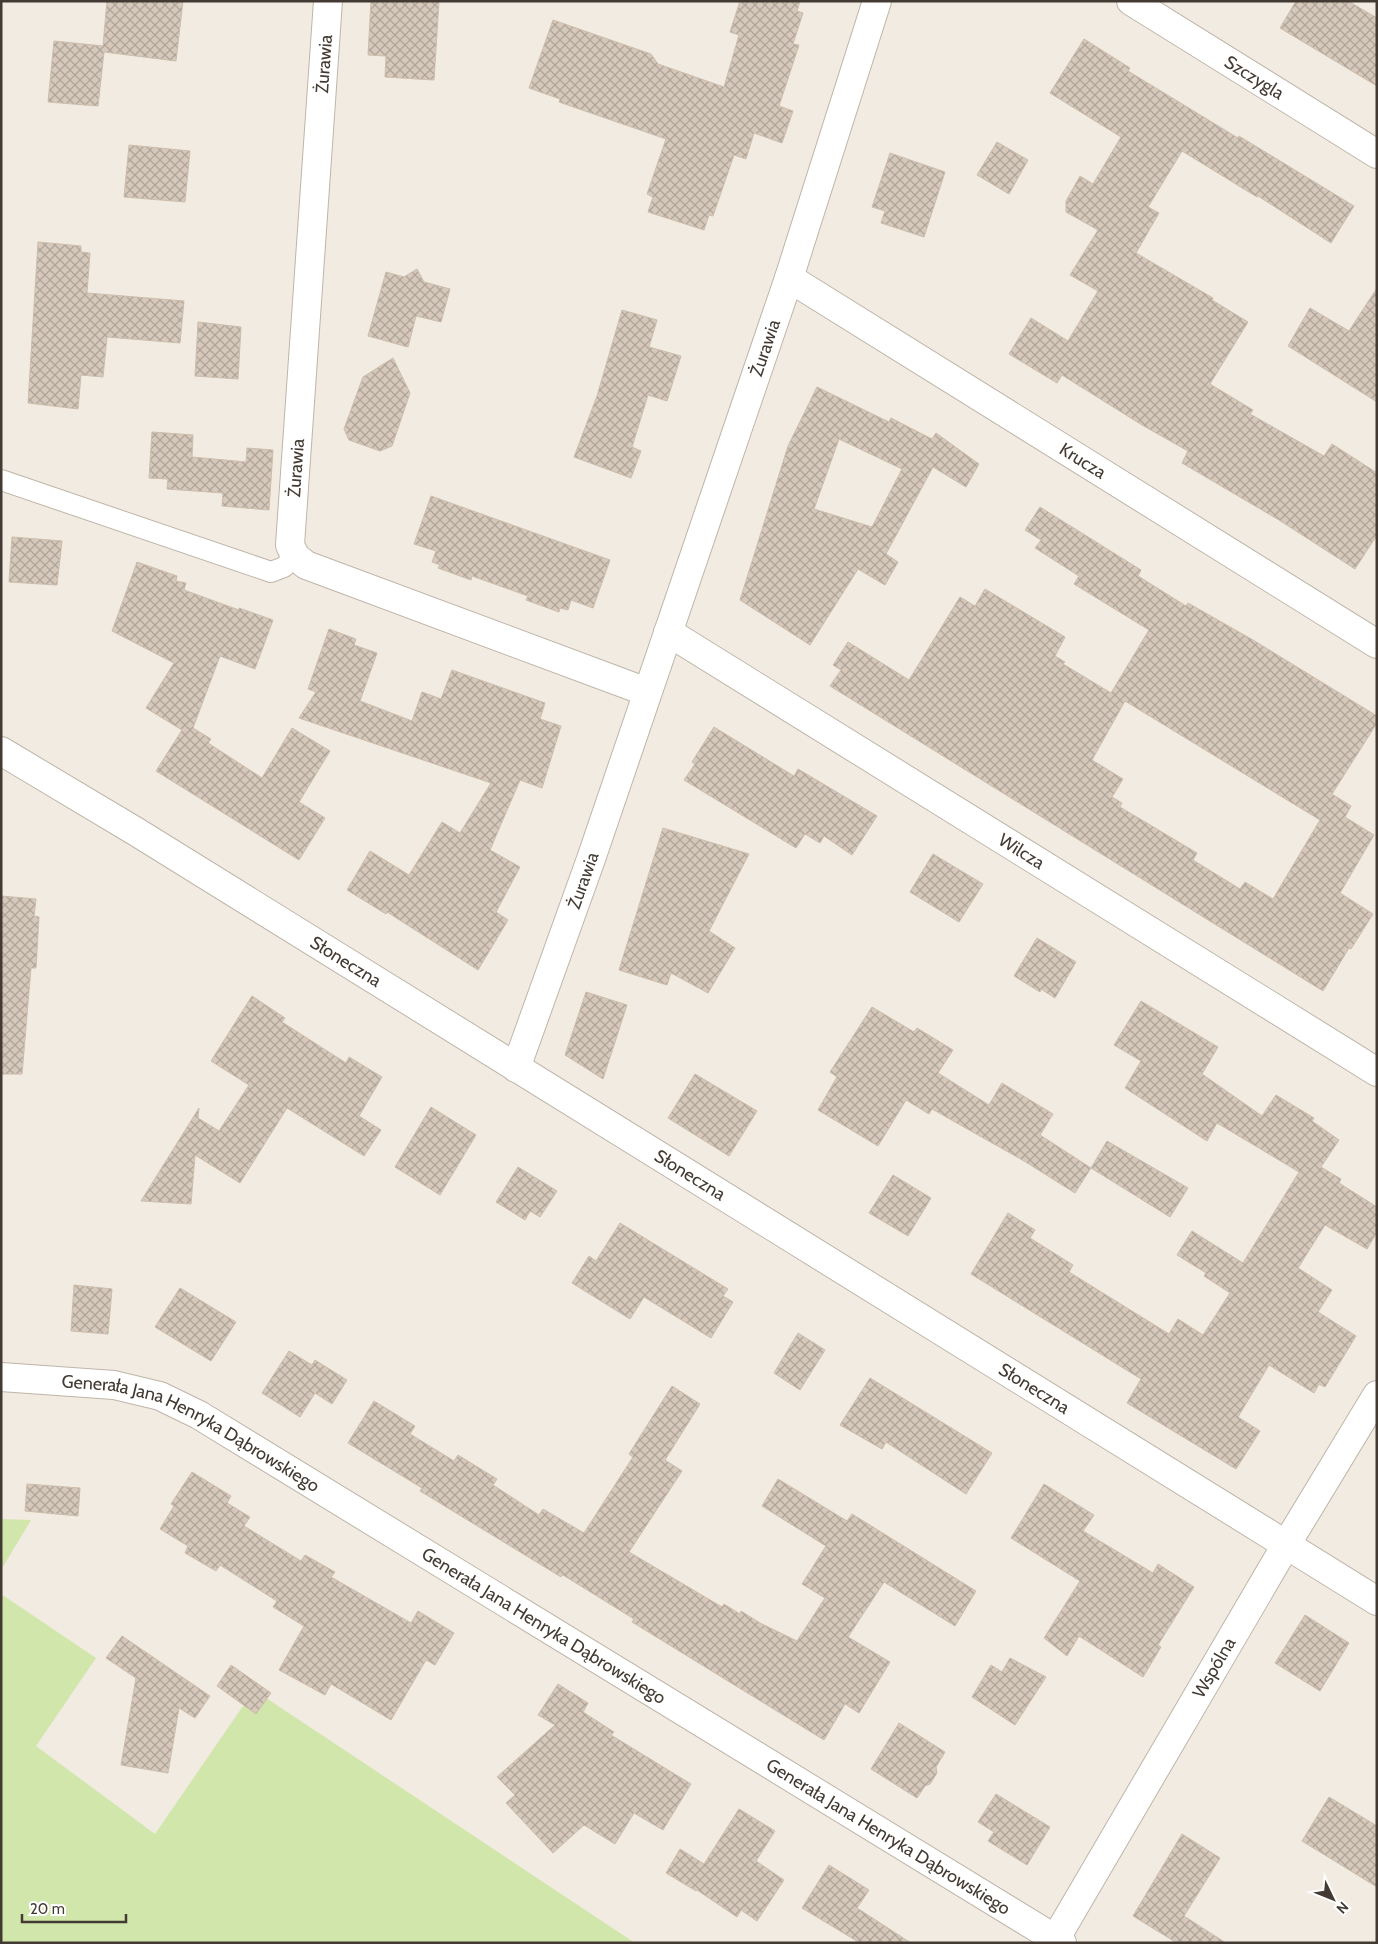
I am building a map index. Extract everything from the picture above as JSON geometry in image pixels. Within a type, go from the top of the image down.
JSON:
[{"type":"street","name":"Żurawia","points":[[295,556],[290,545],[328,1]]},
{"type":"street","name":"Żurawia","points":[[516,1068],[591,859],[789,278],[877,1]]},
{"type":"street","name":"Szczygla","points":[[1131,1],[1377,154]]},
{"type":"street","name":"Krucza","points":[[789,278],[1377,644]]},
{"type":"street","points":[[295,556],[306,564],[647,692]]},
{"type":"street","name":"Wilcza","points":[[668,632],[1377,1072]]},
{"type":"street","name":"Słoneczna","points":[[1,751],[134,831],[1377,1601]]},
{"type":"street","name":"Generała Jana Henryka Dąbrowskiego","points":[[1,1377],[114,1385],[160,1396],[199,1414],[1057,1942]]},
{"type":"street","name":"Wspólna","points":[[1057,1942],[1286,1545],[1377,1395]]},
{"type":"lane","points":[[1,480],[271,572],[284,567],[295,556]]},
{"type":"green space","points":[[1,1519],[31,1520],[1,1570]]},
{"type":"green space","points":[[1,1594],[96,1658],[36,1746],[155,1834],[254,1690],[635,1943],[1,1943]]},
{"type":"building","points":[[107,1],[183,1],[176,61],[104,52],[98,106],[48,102],[54,41],[103,46]]},
{"type":"building","points":[[371,1],[439,1],[434,80],[385,77],[386,56],[368,55]]},
{"type":"building","points":[[740,1],[800,1],[797,11],[803,13],[793,44],[799,45],[779,106],[793,111],[782,143],[754,133],[746,159],[734,155],[713,216],[709,215],[704,230],[648,212],[653,197],[647,194],[666,139],[559,102],[560,99],[529,88],[553,20],[651,54],[658,64],[724,87],[739,35],[730,32]]},
{"type":"building","points":[[1296,1],[1348,1],[1377,18],[1377,86],[1280,28]]},
{"type":"building","points":[[1084,39],[1130,68],[1128,71],[1354,206],[1331,243],[1258,196],[1182,151],[1148,207],[1159,213],[1136,253],[1213,298],[1212,300],[1248,322],[1210,384],[1253,410],[1250,414],[1324,456],[1332,444],[1377,473],[1377,535],[1355,569],[1279,520],[1182,463],[1188,451],[1062,375],[1057,383],[1009,354],[1031,318],[1068,341],[1098,291],[1070,275],[1098,230],[1066,212],[1066,201],[1080,176],[1093,184],[1121,137],[1050,93]]},
{"type":"building","points":[[997,142],[1028,160],[1009,194],[977,175]]},
{"type":"building","points":[[129,145],[190,151],[185,202],[124,197]]},
{"type":"building","points":[[890,153],[945,172],[924,237],[881,223],[885,211],[872,207]]},
{"type":"building","points":[[38,242],[81,246],[81,252],[90,253],[87,293],[184,301],[180,343],[107,337],[103,377],[81,375],[78,409],[28,403]]},
{"type":"building","points":[[417,269],[424,282],[450,289],[441,322],[416,316],[408,347],[368,336],[386,272],[404,277]]},
{"type":"building","points":[[1377,288],[1377,402],[1288,346],[1310,308],[1349,331]]},
{"type":"building","points":[[622,310],[657,320],[649,347],[681,356],[667,401],[648,395],[632,447],[641,451],[631,478],[574,457],[597,396]]},
{"type":"building","points":[[198,322],[241,327],[238,379],[195,376]]},
{"type":"building","points":[[393,358],[410,393],[392,446],[380,451],[349,440],[344,429],[363,377]]},
{"type":"building","points":[[817,387],[889,422],[891,418],[932,439],[936,433],[979,464],[966,487],[933,467],[886,554],[898,562],[885,585],[858,569],[810,645],[740,600],[788,446]],"holes":[[[839,439],[902,469],[872,527],[814,509]]]},
{"type":"building","points":[[152,432],[193,435],[192,457],[246,462],[247,448],[273,450],[269,510],[222,506],[223,493],[167,489],[168,479],[149,478]]},
{"type":"building","points":[[431,496],[610,560],[593,608],[571,600],[568,610],[560,608],[559,612],[526,600],[528,596],[472,576],[471,580],[438,568],[440,565],[432,562],[436,551],[414,544]]},
{"type":"building","points":[[1040,507],[1141,570],[1138,576],[1186,606],[1188,603],[1253,640],[1377,716],[1377,723],[1332,794],[1351,806],[1345,817],[1374,835],[1340,893],[1373,914],[1351,949],[1349,948],[1323,991],[830,686],[841,670],[833,665],[848,642],[909,680],[960,597],[975,606],[985,589],[1065,637],[1055,656],[1065,662],[1063,664],[1111,693],[1149,630],[1074,584],[1079,576],[1035,548],[1041,540],[1025,530]],"holes":[[[1125,701],[1320,820],[1273,899],[1245,882],[1240,889],[1193,860],[1197,853],[1120,807],[1122,803],[1112,797],[1123,779],[1092,760]]]},
{"type":"building","points":[[12,537],[62,541],[57,585],[9,582]]},
{"type":"building","points":[[137,562],[177,576],[176,581],[186,583],[184,590],[273,620],[255,669],[220,656],[193,728],[211,739],[208,743],[262,778],[292,728],[330,751],[299,802],[325,818],[299,860],[156,771],[182,730],[146,708],[174,663],[112,631]]},
{"type":"building","points":[[329,629],[356,639],[354,645],[377,653],[360,701],[412,721],[422,692],[441,699],[452,670],[545,703],[540,719],[561,726],[542,788],[520,780],[490,850],[520,867],[496,912],[508,920],[478,970],[387,912],[386,914],[347,890],[370,851],[409,875],[442,822],[460,833],[491,783],[299,718],[316,692],[308,689]]},
{"type":"building","points":[[714,727],[794,776],[798,769],[877,816],[852,855],[824,836],[820,843],[805,834],[796,848],[684,780],[695,764],[692,762]]},
{"type":"building","points":[[663,828],[749,854],[709,931],[735,948],[708,993],[671,973],[667,985],[619,970]]},
{"type":"building","points":[[933,854],[983,884],[959,922],[910,892]]},
{"type":"building","points":[[1,896],[36,899],[34,916],[39,917],[36,968],[31,968],[22,1074],[1,1074]]},
{"type":"building","points":[[1037,938],[1076,962],[1055,998],[1041,989],[1040,992],[1014,976]]},
{"type":"building","points":[[586,992],[627,1005],[603,1079],[565,1055]]},
{"type":"building","points":[[252,996],[285,1018],[282,1022],[346,1063],[349,1057],[382,1077],[359,1116],[381,1130],[364,1156],[287,1108],[240,1183],[195,1155],[191,1204],[141,1201],[199,1108],[198,1118],[219,1131],[249,1085],[211,1061]]},
{"type":"building","points":[[1141,1001],[1218,1047],[1202,1074],[1262,1116],[1276,1095],[1314,1118],[1312,1121],[1339,1140],[1321,1167],[1341,1179],[1339,1183],[1377,1207],[1377,1232],[1367,1249],[1325,1225],[1298,1268],[1332,1290],[1318,1312],[1356,1336],[1325,1387],[1319,1384],[1314,1393],[1269,1365],[1238,1417],[1260,1431],[1236,1469],[1127,1403],[1141,1379],[971,1274],[1008,1213],[1035,1230],[1030,1238],[1073,1265],[1069,1272],[1169,1334],[1178,1319],[1203,1335],[1230,1293],[1204,1276],[1206,1273],[1177,1255],[1192,1231],[1243,1263],[1299,1172],[1217,1123],[1207,1141],[1125,1088],[1141,1061],[1114,1045]]},
{"type":"building","points":[[872,1007],[914,1032],[917,1028],[953,1050],[938,1073],[989,1105],[1002,1083],[1053,1114],[1040,1135],[1091,1168],[1075,1193],[1024,1161],[932,1109],[929,1114],[906,1100],[878,1146],[818,1110],[837,1077],[830,1072]]},
{"type":"building","points":[[695,1074],[757,1111],[729,1156],[668,1118]]},
{"type":"building","points":[[431,1107],[476,1135],[440,1195],[395,1167]]},
{"type":"building","points":[[1107,1141],[1188,1188],[1170,1217],[1091,1168]]},
{"type":"building","points":[[518,1167],[557,1191],[540,1217],[530,1211],[525,1220],[496,1202]]},
{"type":"building","points":[[893,1175],[931,1198],[908,1236],[869,1213]]},
{"type":"building","points":[[620,1223],[728,1289],[723,1296],[733,1302],[711,1338],[644,1297],[630,1319],[572,1283],[589,1256],[596,1261]]},
{"type":"building","points":[[74,1285],[112,1289],[108,1334],[71,1331]]},
{"type":"building","points":[[180,1288],[236,1322],[211,1361],[155,1327]]},
{"type":"building","points":[[798,1333],[825,1350],[800,1390],[774,1373]]},
{"type":"building","points":[[289,1351],[312,1365],[315,1360],[347,1380],[332,1404],[315,1393],[300,1417],[262,1393]]},
{"type":"building","points":[[870,1378],[992,1453],[966,1494],[886,1442],[882,1449],[840,1425]]},
{"type":"building","points":[[672,1386],[700,1404],[665,1460],[682,1471],[629,1552],[722,1607],[724,1604],[740,1614],[741,1611],[760,1623],[797,1641],[825,1598],[802,1584],[826,1546],[762,1506],[778,1479],[847,1521],[852,1514],[976,1591],[955,1626],[884,1582],[848,1637],[890,1662],[859,1713],[845,1704],[824,1740],[632,1622],[634,1619],[563,1575],[561,1577],[420,1491],[422,1488],[348,1443],[374,1401],[415,1426],[410,1434],[454,1461],[458,1455],[497,1479],[493,1485],[539,1515],[543,1509],[584,1533],[633,1457],[629,1454]]},
{"type":"building","points":[[192,1472],[231,1496],[227,1503],[250,1517],[244,1526],[301,1561],[305,1555],[335,1572],[331,1577],[411,1623],[418,1611],[454,1633],[435,1665],[426,1660],[391,1720],[331,1684],[325,1695],[279,1670],[304,1626],[273,1607],[277,1601],[220,1565],[216,1571],[185,1553],[188,1546],[160,1529],[174,1506],[171,1504]]},
{"type":"building","points":[[27,1484],[80,1488],[78,1516],[25,1511]]},
{"type":"building","points":[[1044,1484],[1094,1515],[1083,1531],[1153,1573],[1158,1564],[1194,1587],[1158,1645],[1161,1647],[1143,1677],[1079,1636],[1067,1656],[1044,1638],[1080,1581],[1011,1538]]},
{"type":"building","points":[[1305,1615],[1349,1643],[1320,1691],[1275,1663]]},
{"type":"building","points":[[122,1636],[210,1696],[195,1718],[179,1708],[168,1773],[121,1765],[136,1678],[106,1658]]},
{"type":"building","points":[[1010,1658],[1046,1677],[1015,1725],[972,1697],[991,1665],[1002,1672]]},
{"type":"building","points":[[231,1665],[271,1693],[256,1714],[217,1686]]},
{"type":"building","points":[[558,1684],[588,1703],[583,1712],[614,1732],[611,1735],[691,1784],[663,1830],[634,1813],[615,1844],[584,1825],[553,1853],[506,1803],[515,1795],[497,1777],[555,1725],[538,1715]]},
{"type":"building","points":[[899,1723],[945,1752],[936,1767],[937,1773],[917,1798],[871,1769]]},
{"type":"building","points":[[996,1794],[1050,1827],[1027,1865],[988,1841],[994,1832],[978,1822]]},
{"type":"building","points":[[1329,1797],[1377,1826],[1377,1887],[1302,1841]]},
{"type":"building","points":[[739,1809],[775,1831],[756,1861],[784,1880],[757,1921],[741,1910],[737,1917],[697,1890],[666,1873],[680,1849],[704,1864]]},
{"type":"building","points":[[1182,1834],[1220,1858],[1184,1916],[1226,1943],[1177,1943],[1133,1916]]},
{"type":"building","points":[[829,1865],[869,1890],[857,1908],[911,1943],[860,1943],[802,1908]]}]
